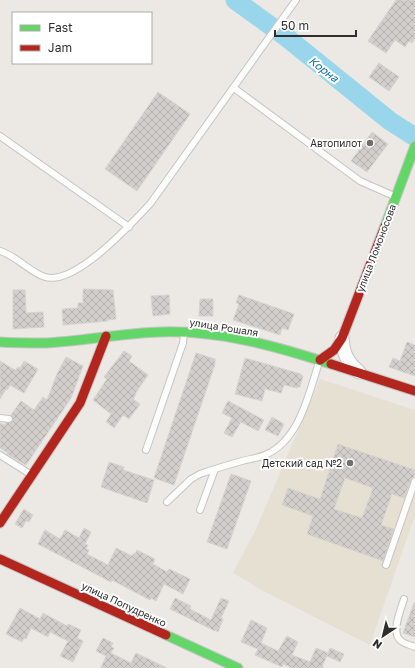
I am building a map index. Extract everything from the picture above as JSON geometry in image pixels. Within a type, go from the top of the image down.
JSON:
[{"type":"street","name":"улица Ломоносова","points":[[320,360],[334,350],[342,338],[415,146]]},
{"type":"street","name":"улица Рошаля","points":[[0,342],[34,344],[106,336],[184,332],[207,334],[245,340],[320,360],[415,391]]},
{"type":"street","points":[[0,523],[80,402],[106,336]]},
{"type":"street","points":[[342,338],[346,358],[362,374]]},
{"type":"street","name":"улица Попудренко","points":[[0,559],[238,668]]},
{"type":"lane","points":[[0,251],[39,274],[52,278],[70,272],[94,258],[129,227],[150,204],[296,0]]},
{"type":"lane","points":[[234,88],[360,181],[395,197]]},
{"type":"lane","points":[[0,136],[129,227]]},
{"type":"lane","points":[[146,450],[183,343],[184,332]]},
{"type":"lane","points":[[167,502],[191,479],[200,474],[265,455],[287,439],[297,425],[320,360]]},
{"type":"lane","points":[[0,418],[9,419]]},
{"type":"lane","points":[[0,455],[31,475]]},
{"type":"lane","points":[[200,510],[215,469]]},
{"type":"lane","points":[[386,565],[415,481]]},
{"type":"lane","points":[[404,599],[397,623],[397,635],[400,640],[415,647]]},
{"type":"shaded area","name":"Детский сад №2","points":[[320,379],[415,410],[415,515],[370,645],[263,591],[233,573],[256,529]]},
{"type":"building","points":[[396,0],[415,0],[415,38],[412,43],[409,41],[405,47],[395,40],[386,53],[368,41]]},
{"type":"building","points":[[379,63],[399,77],[389,91],[369,77]]},
{"type":"building","points":[[158,92],[190,114],[137,191],[105,169]]},
{"type":"building","points":[[372,132],[388,144],[367,172],[351,161]]},
{"type":"building","points":[[83,289],[113,290],[116,319],[63,325],[62,309],[78,308],[78,303],[83,303]]},
{"type":"building","points":[[13,290],[25,290],[26,313],[43,312],[44,327],[13,329]]},
{"type":"building","points":[[169,295],[170,314],[153,316],[151,296]]},
{"type":"building","points":[[239,295],[294,314],[288,330],[282,328],[280,335],[233,320],[239,304],[236,303]]},
{"type":"building","points":[[200,299],[213,299],[213,316],[199,316]]},
{"type":"building","points":[[407,342],[415,345],[415,376],[389,367],[393,358],[400,361]]},
{"type":"building","points":[[124,351],[132,356],[129,361],[148,375],[133,399],[140,404],[129,419],[123,415],[114,428],[106,422],[111,414],[93,400],[107,379],[104,377]]},
{"type":"building","points":[[196,353],[215,359],[215,364],[174,485],[154,478]]},
{"type":"building","points":[[66,357],[83,366],[71,398],[26,465],[0,448],[0,423],[5,425],[6,423],[12,422],[13,419],[11,415],[21,401],[34,410],[43,397],[47,400],[57,374]]},
{"type":"building","points":[[245,358],[301,374],[303,376],[300,387],[297,388],[284,385],[281,393],[265,389],[262,401],[235,394]]},
{"type":"building","points":[[0,361],[15,370],[18,367],[20,368],[24,361],[38,369],[24,393],[10,385],[0,399]]},
{"type":"building","points":[[228,401],[264,420],[258,431],[241,422],[232,437],[224,433],[232,418],[222,413]]},
{"type":"building","points":[[272,417],[284,424],[278,436],[265,430]]},
{"type":"building","points":[[338,444],[415,470],[414,477],[411,480],[404,498],[392,494],[381,525],[394,529],[383,561],[307,534],[313,516],[282,505],[288,488],[320,499]],"holes":[[[345,478],[373,488],[362,518],[334,509]]]},
{"type":"building","points":[[109,462],[124,467],[123,470],[154,480],[147,503],[101,487]]},
{"type":"building","points":[[231,474],[251,481],[227,549],[207,542]]},
{"type":"building","points":[[24,509],[33,515],[29,522],[26,521],[22,528],[15,524]]},
{"type":"building","points":[[84,528],[91,532],[85,544],[88,545],[86,549],[89,550],[87,554],[108,565],[116,548],[132,556],[137,550],[155,559],[153,564],[167,572],[169,569],[190,579],[183,594],[164,584],[156,601],[151,598],[150,600],[112,580],[111,582],[38,544],[45,530],[60,539],[65,530],[79,538]]},
{"type":"building","points":[[175,598],[191,606],[190,609],[211,620],[221,598],[229,601],[221,618],[223,619],[218,632],[170,609]]},
{"type":"building","points":[[415,603],[415,637],[403,633]]},
{"type":"building","points":[[20,608],[40,619],[43,613],[67,626],[68,624],[81,630],[77,638],[83,641],[73,662],[60,656],[68,641],[50,632],[48,637],[31,628],[26,639],[24,638],[22,642],[6,634]]},
{"type":"building","points":[[251,620],[267,628],[261,643],[278,651],[287,636],[298,642],[292,655],[310,662],[316,648],[328,653],[322,667],[324,668],[292,668],[283,664],[282,667],[255,655],[258,649],[241,642]]},
{"type":"building","points":[[103,638],[113,643],[111,647],[114,648],[111,653],[131,663],[136,653],[167,668],[101,668],[106,656],[96,651]]},
{"type":"building","points":[[330,648],[344,654],[340,662],[327,656]]},
{"type":"waterway","name":"Корна","points":[[235,0],[286,37],[390,121],[415,137]]},
{"type":"traffic: fast","points":[[385,226],[415,146]]},
{"type":"traffic: fast","points":[[0,342],[46,343],[75,341],[117,335],[183,332],[226,336],[247,340],[331,364]]},
{"type":"traffic: fast","points":[[166,635],[238,668]]},
{"type":"traffic: jam","points":[[320,360],[334,350],[342,338],[385,226]]},
{"type":"traffic: jam","points":[[0,523],[80,403],[106,336]]},
{"type":"traffic: jam","points":[[331,364],[415,391]]},
{"type":"traffic: jam","points":[[0,559],[166,635]]},
{"type":"place","name":"Автопилот","points":[[370,143]]},
{"type":"place","name":"Детский сад №2","points":[[350,463]]}]
